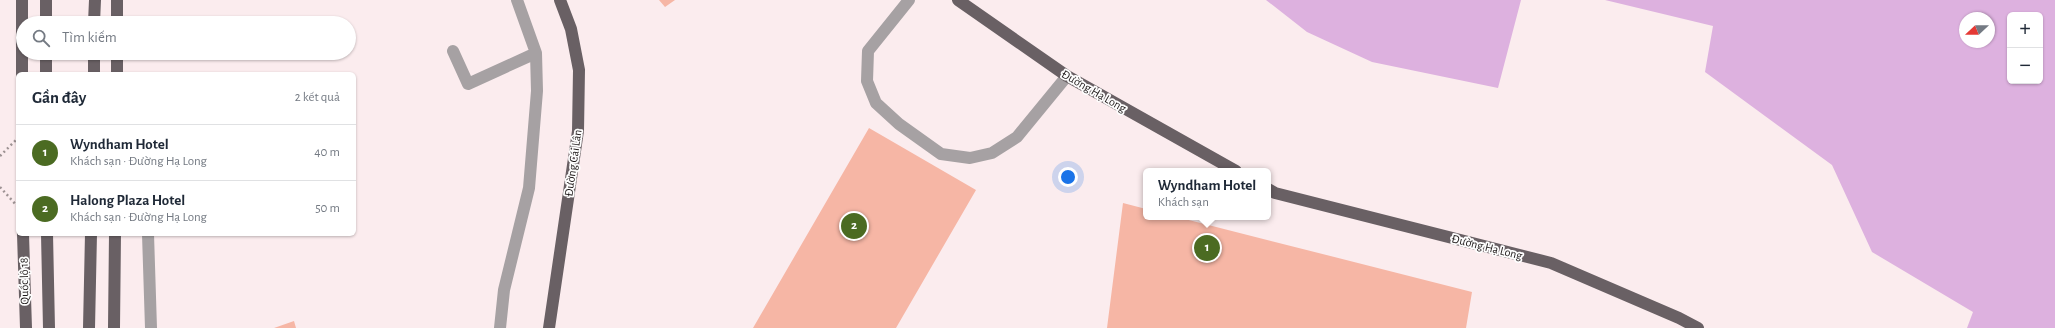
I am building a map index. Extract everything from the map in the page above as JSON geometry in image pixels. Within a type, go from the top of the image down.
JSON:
[{"type":"main road","points":[[22,0],[22,16]]},
{"type":"main road","points":[[46,0],[46,16]]},
{"type":"main road","points":[[94,16],[95,0]]},
{"type":"main road","points":[[117,0],[117,16]]},
{"type":"main road","name":"Đường Cái Lân","points":[[549,328],[578,131],[579,70],[572,29],[560,0]]},
{"type":"main road","name":"Đường Hạ Long","points":[[958,0],[1067,76],[1231,168]]},
{"type":"main road","points":[[22,60],[22,72]]},
{"type":"main road","points":[[46,60],[46,72]]},
{"type":"main road","points":[[94,60],[94,72]]},
{"type":"main road","points":[[117,60],[117,72]]},
{"type":"main road","name":"Đường Hạ Long","points":[[1271,191],[1275,193],[1551,263],[1679,318],[1698,328]]},
{"type":"main road","name":"Quốc lộ 18","points":[[23,236],[26,328]]},
{"type":"main road","name":"Quốc lộ 18","points":[[47,236],[49,328]]},
{"type":"main road","points":[[89,328],[91,236]]},
{"type":"main road","points":[[114,328],[115,236]]},
{"type":"street","points":[[500,328],[504,290],[529,188],[537,91],[536,53],[517,0]]},
{"type":"street","points":[[909,0],[868,51],[867,81],[876,103],[899,124],[942,154],[970,158],[992,153],[1017,137],[1067,76]]},
{"type":"street","points":[[453,51],[468,84],[536,53]]},
{"type":"street","points":[[148,236],[151,328]]},
{"type":"path","points":[[0,156],[16,140]]},
{"type":"path","points":[[0,187],[16,205]]},
{"type":"shaded area","points":[[1266,0],[1521,0],[1498,88],[1372,62],[1307,32]]},
{"type":"shaded area","points":[[1605,0],[2055,0],[2055,328],[1967,328],[1973,312],[1872,252],[1832,165],[1705,72],[1713,26]]},
{"type":"building","points":[[659,0],[675,0],[665,7]]},
{"type":"building","points":[[869,128],[976,190],[896,328],[753,328]]},
{"type":"building","points":[[1123,203],[1143,208],[1143,220],[1189,220],[1472,292],[1466,328],[1107,328]]},
{"type":"building","points":[[294,321],[296,328],[274,328]]},
{"type":"place","name":"Halong Plaza Hotel","points":[[854,226]]},
{"type":"place","name":"Wyndham Hotel","points":[[1207,248]]}]
